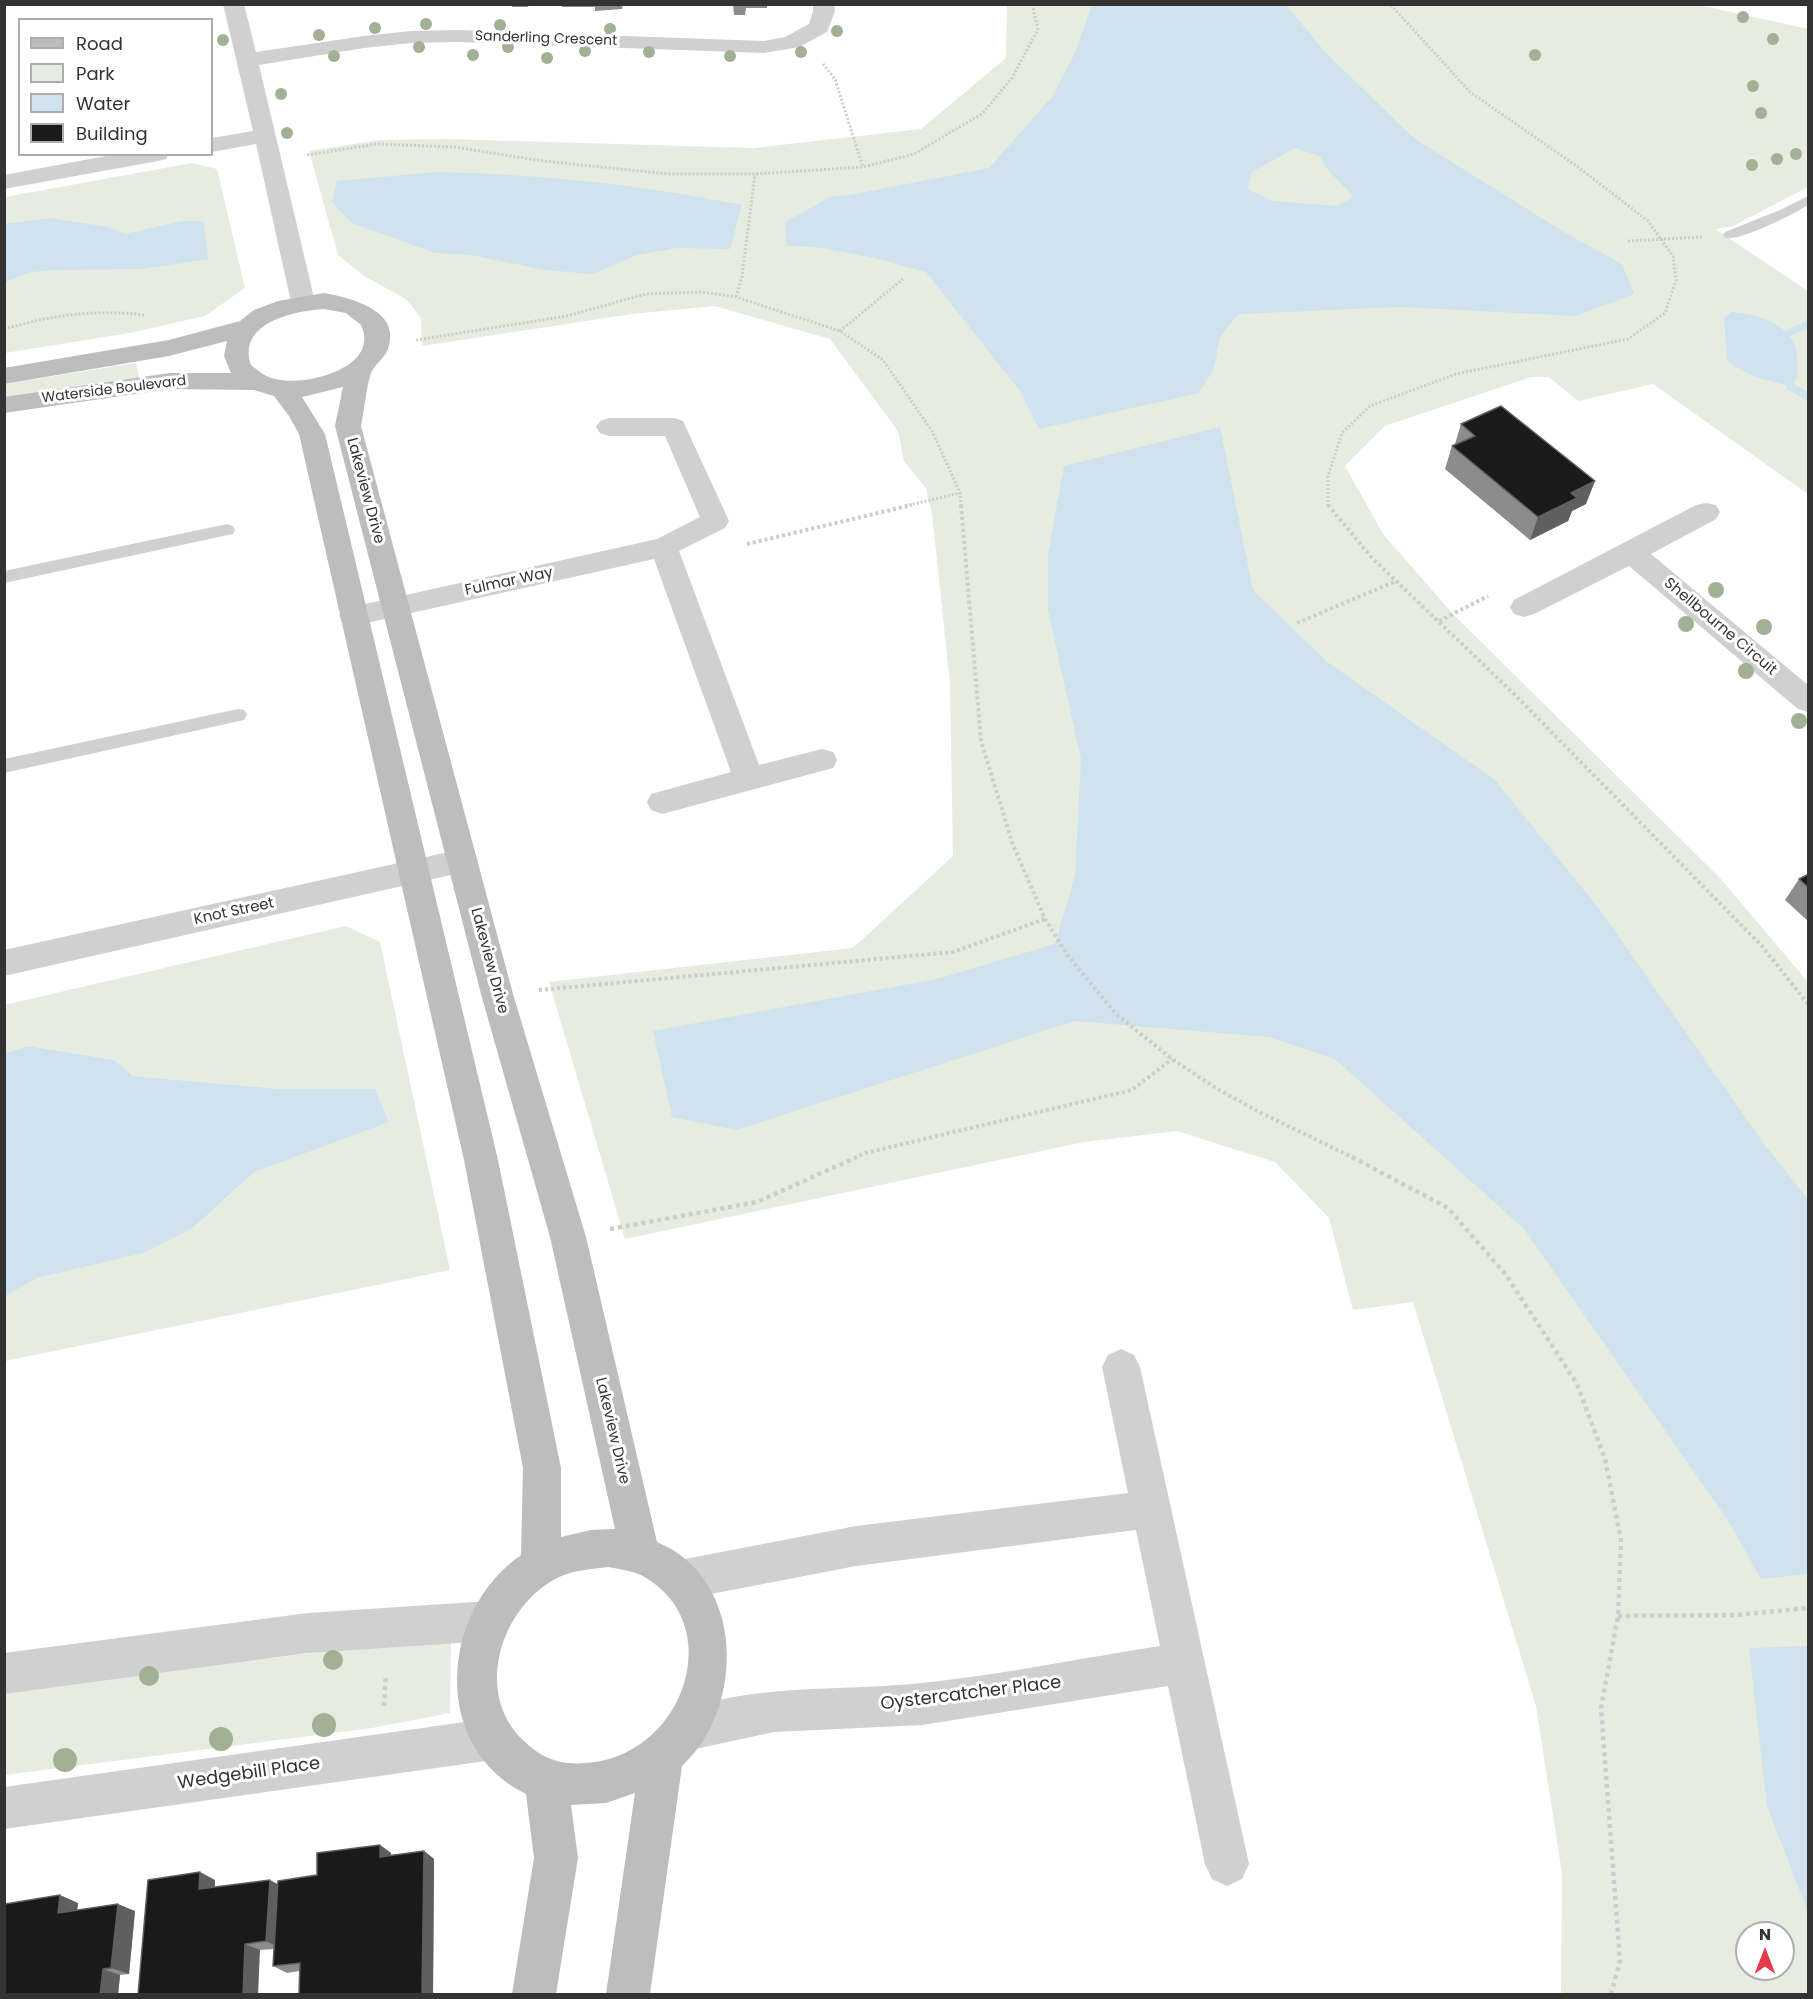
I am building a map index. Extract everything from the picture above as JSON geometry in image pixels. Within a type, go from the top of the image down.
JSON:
[{"type":"street","points":[[233,4],[273,165],[303,302]]},
{"type":"street","points":[[802,38],[819,27],[824,11],[823,4]]},
{"type":"street","name":"Sanderling Crescent","points":[[247,60],[411,37],[470,36],[764,47],[802,38]]},
{"type":"street","points":[[213,145],[265,136]]},
{"type":"street","points":[[4,182],[147,156]]},
{"type":"street","points":[[271,386],[324,386],[360,369],[371,358],[377,346],[378,333],[372,321],[361,311],[344,304],[324,301],[303,302],[263,316],[248,327],[241,336],[236,354],[242,370],[271,386],[300,412],[312,434],[481,1160],[542,1468],[541,1565]]},
{"type":"street","name":"Waterside Boulevard","points":[[4,376],[170,348],[248,327]]},
{"type":"street","name":"Lakeview Drive","points":[[360,369],[348,426],[500,1002],[568,1236],[640,1554]]},
{"type":"street","name":"Waterside Boulevard","points":[[4,405],[170,381],[271,386]]},
{"type":"street","name":"Fulmar Way","points":[[353,616],[664,547],[715,521],[674,427],[609,427]]},
{"type":"street","points":[[1524,607],[1706,512]]},
{"type":"street","points":[[664,547],[749,779]]},
{"type":"street","name":"Shellbourne Circuit","points":[[1631,553],[1809,701]]},
{"type":"street","points":[[662,802],[822,760]]},
{"type":"street","name":"Knot Street","points":[[4,963],[462,861]]},
{"type":"street","points":[[1121,1367],[1227,1864]]},
{"type":"street","points":[[680,1580],[856,1546],[1152,1509]]},
{"type":"street","points":[[608,1547],[640,1554],[662,1565],[680,1580],[695,1601],[705,1624],[709,1650],[707,1677],[699,1704],[674,1742],[627,1777],[585,1786],[546,1780],[516,1764],[493,1739],[477,1702],[477,1660],[489,1621],[511,1589],[541,1565],[574,1551],[608,1547]]},
{"type":"street","points":[[4,1674],[308,1634],[489,1621]]},
{"type":"street","name":"Oystercatcher Place","points":[[674,1742],[774,1711],[922,1704],[1184,1664]]},
{"type":"street","name":"Wedgebill Place","points":[[4,1808],[493,1739]]},
{"type":"street","points":[[628,1995],[674,1742]]},
{"type":"street","points":[[534,1995],[556,1858],[546,1780]]},
{"type":"lane","points":[[1730,235],[1785,213],[1809,200]]},
{"type":"lane","points":[[4,577],[227,530]]},
{"type":"lane","points":[[4,766],[238,716]]},
{"type":"path","points":[[273,165],[377,144],[454,147],[543,161],[639,171],[755,174],[863,167],[914,154],[983,113],[1012,78],[1038,29],[1032,4]]},
{"type":"path","points":[[1390,4],[1470,92],[1648,221],[1673,256],[1676,280],[1665,313],[1628,339],[1567,354]]},
{"type":"path","points":[[802,38],[835,79],[863,167]]},
{"type":"path","points":[[736,297],[742,276],[755,174]]},
{"type":"path","points":[[1628,241],[1730,235]]},
{"type":"path","points":[[840,331],[903,279]]},
{"type":"path","points":[[415,340],[567,316],[646,294],[702,292],[736,297],[840,331],[883,360],[932,431],[960,493],[981,741],[1012,845],[1046,919],[1068,956],[1116,1014],[1172,1059],[1216,1088],[1259,1112],[1326,1143],[1448,1208],[1506,1275],[1576,1384],[1605,1459],[1620,1540],[1618,1616],[1601,1708],[1620,1961],[1611,1995]]},
{"type":"path","points":[[4,329],[56,314],[78,311],[121,312],[150,316]]},
{"type":"path","points":[[743,545],[960,493]]},
{"type":"path","points":[[1297,623],[1396,581]]},
{"type":"path","points":[[500,1002],[953,952],[1046,919]]},
{"type":"path","points":[[568,1236],[758,1202],[865,1153],[1132,1090],[1172,1059]]},
{"type":"path","points":[[1618,1616],[1736,1615],[1809,1608]]},
{"type":"path","points":[[384,1714],[386,1667]]},
{"type":"green space","points":[[1694,4],[1808,29],[1808,187],[1733,226],[1715,229],[1808,291],[1808,494],[1653,384],[1578,401],[1549,377],[1531,377],[1385,426],[1345,466],[1383,534],[1453,614],[1719,877],[1808,982],[1808,1994],[1561,1994],[1562,1873],[1536,1706],[1413,1302],[1353,1310],[1329,1218],[1275,1162],[1177,1131],[1084,1142],[625,1239],[549,982],[853,948],[953,856],[950,683],[932,514],[926,488],[904,461],[898,431],[830,339],[715,306],[632,314],[422,346],[421,318],[406,299],[364,276],[338,255],[309,151],[380,140],[445,139],[754,148],[921,129],[1006,58],[1007,5]]},
{"type":"green space","points":[[192,163],[217,169],[245,288],[205,316],[129,333],[5,353],[5,197]]},
{"type":"green space","points":[[136,363],[139,378],[5,398],[5,384]]},
{"type":"green space","points":[[346,926],[380,942],[450,1270],[5,1361],[5,1293],[223,1201],[255,1172],[388,1122],[375,1089],[281,1089],[133,1076],[115,1060],[29,1046],[5,1053],[4,1005]]},
{"type":"green space","points":[[451,1640],[450,1713],[372,1728],[5,1775],[4,1692],[351,1648]]},
{"type":"water","points":[[1092,5],[1286,5],[1326,53],[1415,139],[1564,232],[1622,264],[1634,294],[1576,316],[1401,307],[1238,314],[1220,337],[1214,369],[1199,393],[1039,429],[1020,391],[926,272],[870,257],[815,247],[787,246],[785,222],[830,197],[989,168],[1052,97],[1074,55]],"holes":[[[1295,148],[1320,156],[1353,197],[1337,206],[1273,201],[1248,189],[1252,172]]]},
{"type":"water","points":[[438,172],[514,175],[590,182],[742,205],[730,249],[677,248],[637,255],[593,274],[545,270],[471,255],[435,253],[352,223],[332,202],[337,181]]},
{"type":"water","points":[[50,218],[108,227],[125,234],[182,221],[204,221],[208,259],[142,269],[31,272],[5,282],[5,224]]},
{"type":"water","points":[[1732,312],[1767,320],[1789,335],[1796,350],[1798,376],[1791,386],[1750,374],[1727,361],[1724,318]]},
{"type":"water","points":[[1220,427],[1253,590],[1326,661],[1495,780],[1600,910],[1764,1144],[1808,1199],[1808,1574],[1761,1579],[1729,1522],[1524,1229],[1335,1059],[1269,1037],[1075,1021],[736,1130],[672,1117],[653,1031],[937,979],[1055,944],[1075,875],[1081,759],[1048,610],[1048,554],[1064,466]]},
{"type":"water","points":[[29,1046],[115,1060],[133,1076],[281,1089],[375,1089],[389,1122],[255,1172],[191,1229],[143,1253],[37,1278],[5,1296],[5,1053]]},
{"type":"water","points":[[1808,1646],[1808,1912],[1767,1806],[1749,1648]]},
{"type":"building","points":[[1501,406],[1595,481],[1571,493],[1577,498],[1538,517],[1452,446],[1475,436],[1461,424]]},
{"type":"building","points":[[1809,874],[1809,888],[1799,879]]},
{"type":"building","points":[[380,1845],[380,1857],[424,1851],[422,1995],[299,1995],[300,1963],[273,1966],[278,1881],[317,1875],[317,1853]]},
{"type":"building","points":[[200,1872],[199,1889],[270,1880],[266,1941],[245,1944],[243,1995],[138,1995],[148,1880]]},
{"type":"building","points":[[60,1895],[58,1913],[118,1904],[111,1968],[103,1969],[100,1995],[4,1995],[5,1904]]},
{"type":"waterway","points":[[1786,334],[1808,324]]},
{"type":"waterway","points":[[1791,386],[1808,397]]}]
